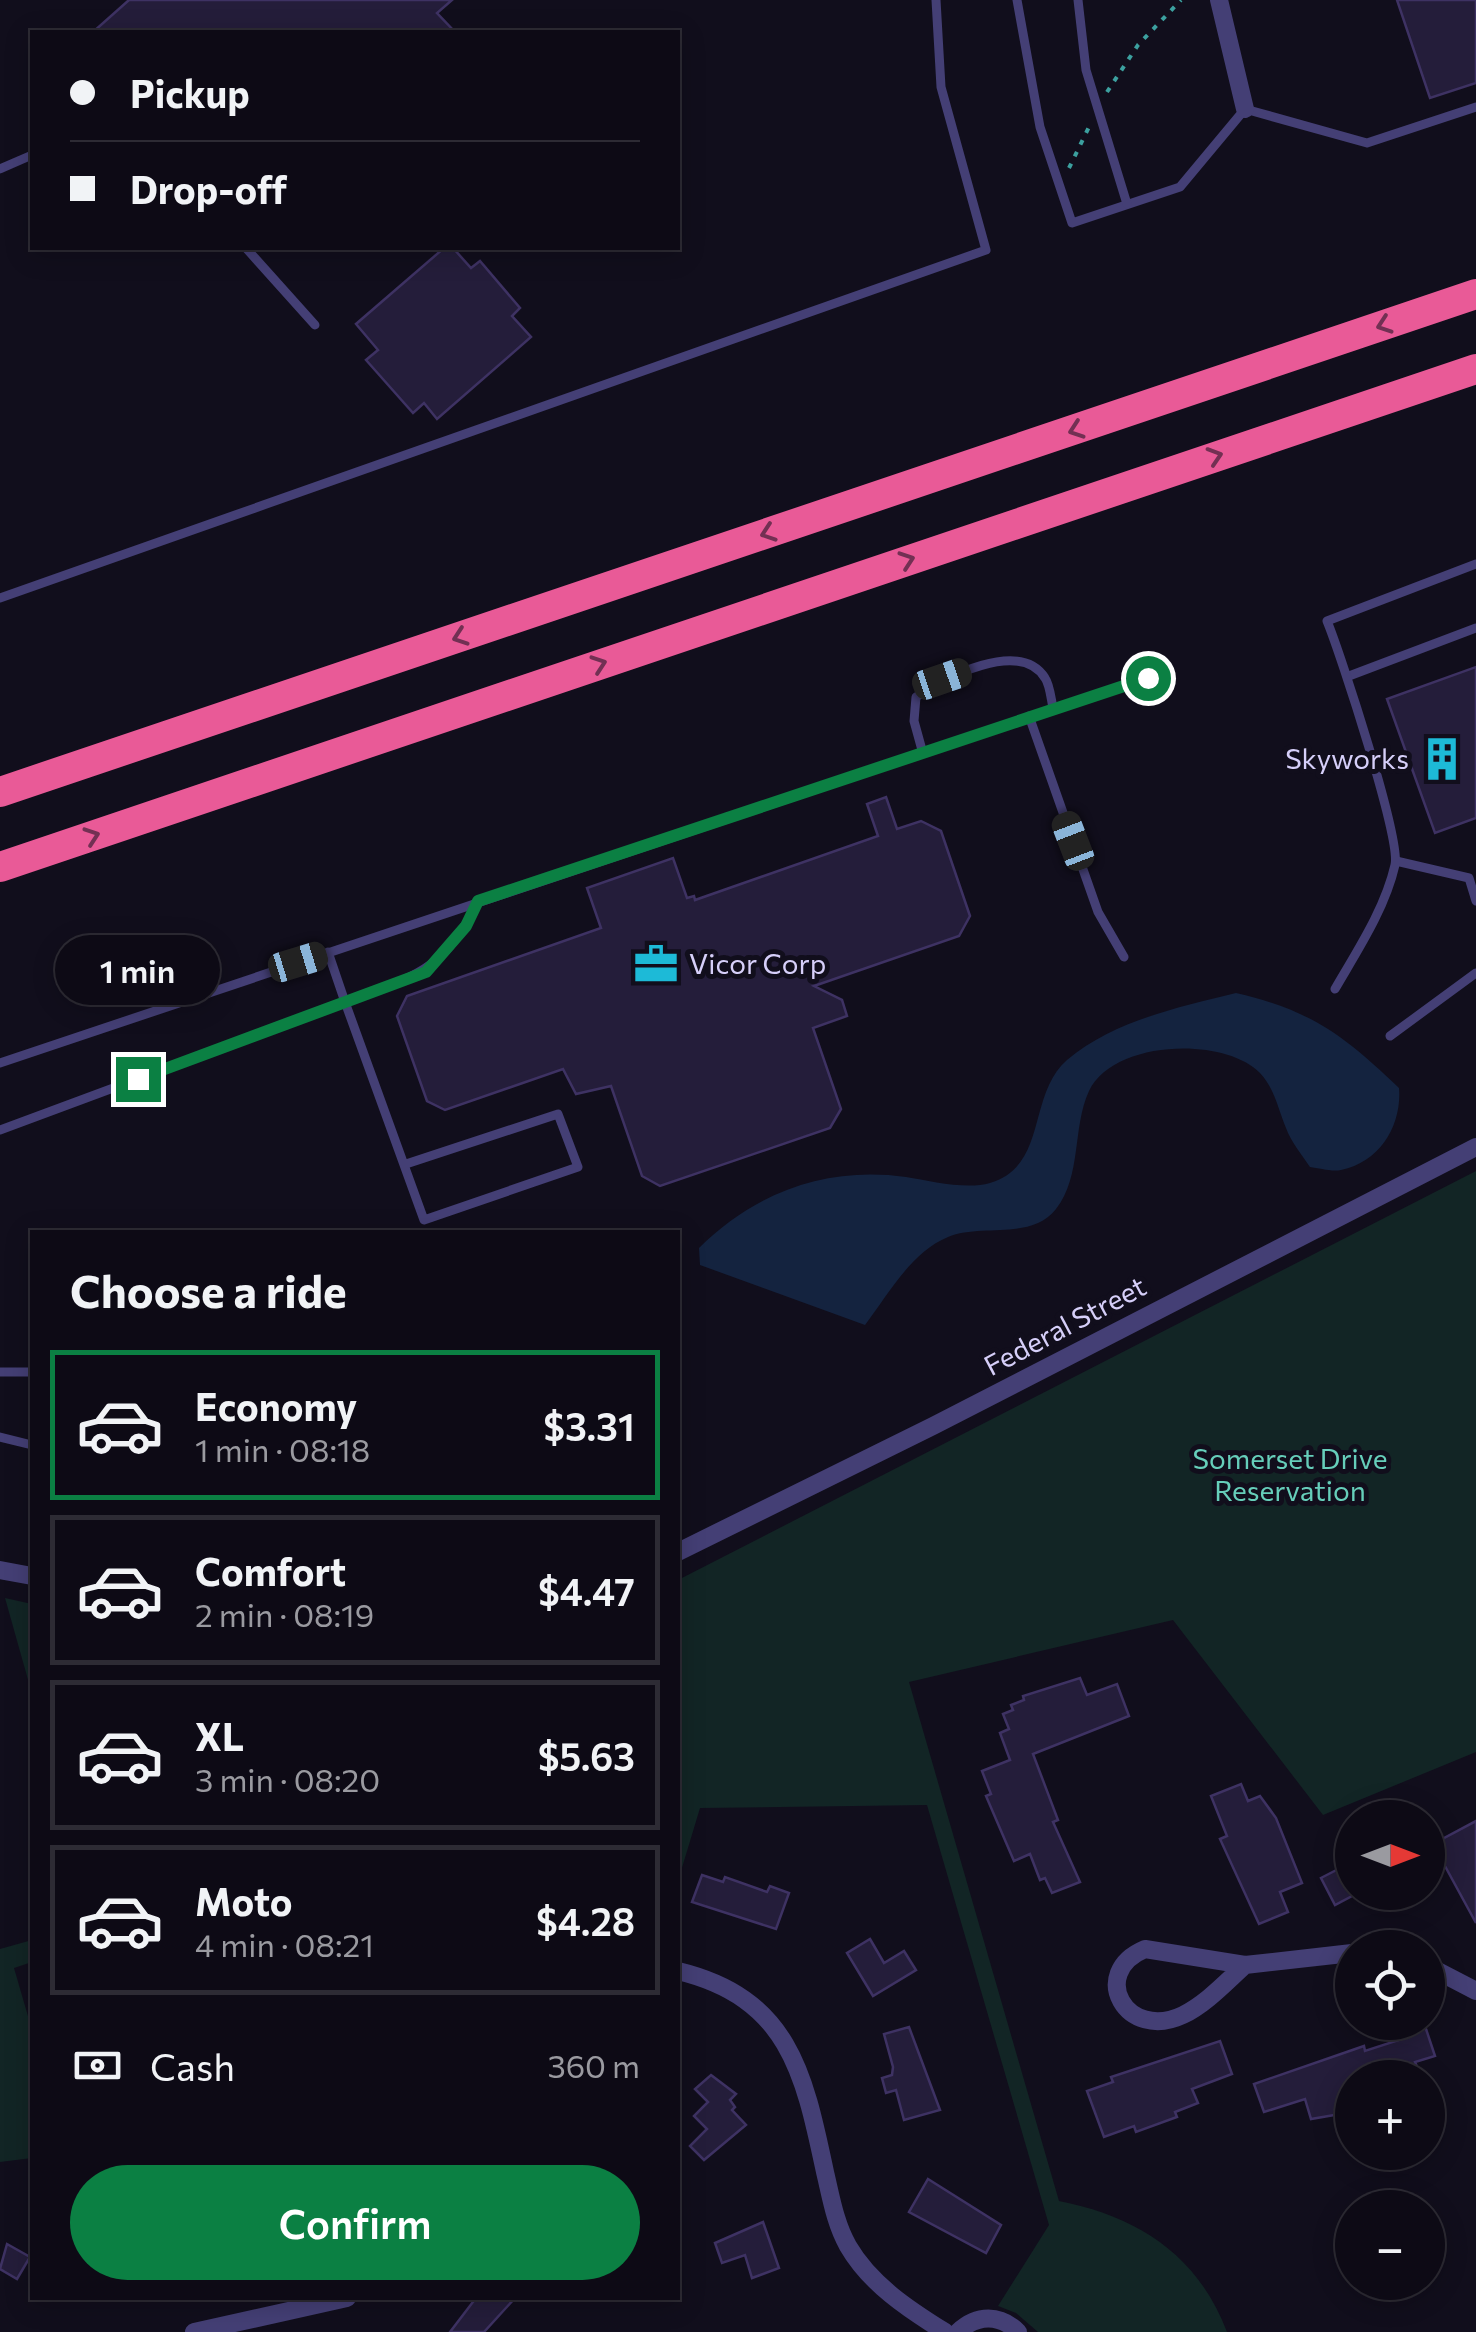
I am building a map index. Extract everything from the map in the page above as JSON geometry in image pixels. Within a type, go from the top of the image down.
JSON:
[{"type":"highway","points":[[0,792],[1476,294]]},
{"type":"highway","points":[[0,867],[1476,369]]},
{"type":"street","points":[[1219,0],[1245,109]]},
{"type":"street","name":"Federal Street","points":[[680,1551],[901,1443],[1476,1147]]},
{"type":"street","points":[[0,1570],[30,1576]]},
{"type":"street","points":[[1246,1965],[1196,2007],[1168,2020],[1144,2021],[1132,2015],[1118,1995],[1117,1983],[1125,1962],[1145,1950],[1246,1965],[1335,1955]]},
{"type":"street","points":[[680,1972],[724,1987],[747,2001],[784,2038],[807,2086],[832,2205],[849,2248],[889,2294],[945,2332]]},
{"type":"street","points":[[1445,1975],[1476,1991]]},
{"type":"street","points":[[194,2332],[338,2300]]},
{"type":"street","points":[[958,2332],[972,2321],[989,2318],[1018,2332]]},
{"type":"lane","points":[[0,598],[986,250],[941,86],[936,0]]},
{"type":"lane","points":[[1016,0],[1040,127],[1072,222],[1180,186],[1245,109],[1367,143],[1476,107]]},
{"type":"lane","points":[[1078,0],[1086,70],[1127,204]]},
{"type":"lane","points":[[0,169],[30,156]]},
{"type":"lane","points":[[248,250],[314,325]]},
{"type":"lane","points":[[1335,989],[1368,932],[1396,861],[1349,676],[1327,621],[1476,564]]},
{"type":"lane","points":[[1349,676],[1476,628]]},
{"type":"lane","points":[[922,750],[914,721],[916,697],[942,679],[974,668],[1009,660],[1028,663],[1045,678],[1053,708]]},
{"type":"lane","points":[[0,1063],[922,750],[1148,678]]},
{"type":"lane","points":[[1029,716],[1098,912],[1124,957]]},
{"type":"lane","points":[[1396,861],[1469,878],[1476,901]]},
{"type":"lane","points":[[0,1130],[426,972],[466,926],[478,901]]},
{"type":"lane","points":[[328,952],[424,1220],[578,1167],[558,1114],[406,1164]]},
{"type":"lane","points":[[1390,1036],[1476,973]]},
{"type":"lane","points":[[0,1372],[30,1372]]},
{"type":"lane","points":[[0,1438],[30,1446]]},
{"type":"path","points":[[1060,186],[1096,110],[1138,45],[1181,0]]},
{"type":"green space","name":"Somerset Drive Reservation","points":[[1476,1171],[1476,1752],[1359,1800],[1335,1800],[1335,1810],[1323,1815],[1173,1620],[909,1682],[1059,2201],[1114,2217],[1161,2243],[1199,2281],[1227,2332],[1038,2332],[1016,2313],[998,2306],[1049,2225],[927,1805],[700,1808],[680,1874],[680,1579]]},
{"type":"green space","points":[[5,1598],[30,1604],[30,1687]]},
{"type":"green space","points":[[30,1941],[30,1963],[14,1968],[30,2023],[30,2158],[0,2162],[0,1949]]},
{"type":"water","points":[[1236,993],[1285,1008],[1325,1027],[1399,1088],[1393,1128],[1378,1150],[1355,1166],[1341,1170],[1310,1167],[1291,1138],[1265,1079],[1243,1061],[1196,1049],[1144,1053],[1121,1061],[1102,1074],[1089,1091],[1070,1182],[1046,1219],[1020,1228],[961,1233],[935,1244],[901,1275],[865,1325],[700,1265],[699,1248],[721,1228],[768,1198],[794,1187],[848,1176],[877,1175],[970,1186],[990,1183],[1008,1174],[1021,1162],[1046,1092],[1067,1060],[1126,1025]]},
{"type":"building","points":[[129,0],[452,0],[437,13],[453,30],[95,30]]},
{"type":"building","points":[[1397,0],[1476,0],[1476,83],[1430,98]]},
{"type":"building","points":[[442,250],[455,250],[471,268],[480,261],[520,308],[512,316],[531,337],[437,419],[424,403],[413,413],[366,360],[378,350],[356,324]]},
{"type":"building","name":"Skyworks","points":[[1476,667],[1476,818],[1435,833],[1387,699]]},
{"type":"building","points":[[886,797],[897,829],[921,821],[941,831],[970,916],[959,936],[814,986],[842,1000],[847,1016],[813,1028],[841,1109],[830,1128],[660,1186],[642,1176],[611,1086],[576,1094],[563,1069],[445,1110],[427,1101],[397,1016],[407,996],[601,928],[587,888],[673,858],[687,898],[694,896],[695,900],[878,836],[867,804]]},
{"type":"building","points":[[1080,1678],[1087,1695],[1117,1684],[1129,1716],[1033,1754],[1058,1820],[1053,1822],[1080,1882],[1052,1893],[1045,1878],[1040,1880],[1030,1854],[1014,1861],[986,1796],[991,1794],[982,1771],[1010,1760],[1000,1733],[1009,1729],[1003,1714],[1013,1710],[1011,1705],[1024,1700],[1023,1696]]},
{"type":"building","points":[[1241,1784],[1248,1801],[1260,1796],[1276,1818],[1302,1883],[1280,1892],[1288,1912],[1259,1924],[1220,1839],[1227,1836],[1211,1796]]},
{"type":"building","points":[[1476,1821],[1476,1923],[1445,1866],[1445,1838]]},
{"type":"building","points":[[1335,1871],[1335,1905],[1321,1878]]},
{"type":"building","points":[[702,1875],[723,1882],[725,1877],[767,1892],[770,1886],[789,1893],[776,1929],[692,1902]]},
{"type":"building","points":[[870,1939],[884,1963],[904,1951],[916,1970],[873,1996],[847,1953]]},
{"type":"building","points":[[909,2027],[940,2110],[904,2120],[896,2090],[886,2093],[882,2078],[892,2075],[893,2067],[884,2034]]},
{"type":"building","points":[[1399,2040],[1430,2040],[1435,2056],[1422,2060],[1335,2060],[1335,2115],[1311,2119],[1305,2099],[1264,2112],[1254,2084],[1364,2046],[1365,2051]]},
{"type":"building","points":[[1220,2041],[1232,2074],[1192,2089],[1198,2103],[1175,2112],[1177,2117],[1136,2132],[1134,2126],[1104,2137],[1087,2091],[1113,2082],[1111,2077]]},
{"type":"building","points":[[711,2075],[736,2094],[730,2100],[735,2107],[732,2110],[746,2125],[704,2160],[690,2146],[707,2129],[694,2116],[708,2102],[695,2089]]},
{"type":"building","points":[[928,2179],[1001,2225],[986,2253],[909,2212]]},
{"type":"building","points":[[763,2222],[779,2268],[752,2278],[745,2255],[722,2263],[715,2243]]},
{"type":"building","points":[[7,2244],[30,2257],[17,2279],[0,2269]]},
{"type":"building","points":[[474,2300],[513,2300],[484,2332],[450,2332]]},
{"type":"place","name":"Skyworks","points":[[1442,759]]},
{"type":"place","name":"Vicor Corp","points":[[656,964]]},
{"type":"route","points":[[138,1079],[426,972],[466,926],[478,901],[922,750],[1148,678]]}]
